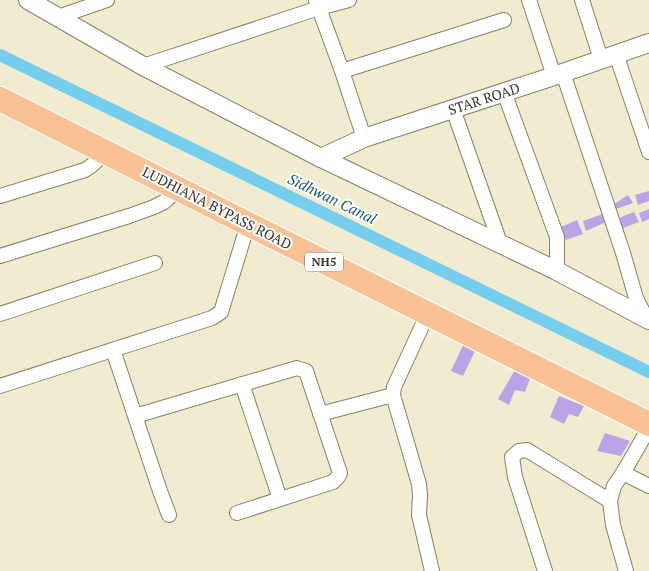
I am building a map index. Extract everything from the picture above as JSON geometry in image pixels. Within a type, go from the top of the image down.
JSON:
[{"type":"highway","name":"LUDHIANA BYPASS ROAD","points":[[0,84],[253,212],[649,408]]},
{"type":"highway","name":"LUDHIANA BYPASS ROAD","points":[[0,99],[649,426]]},
{"type":"street","points":[[28,0],[143,66],[321,158],[557,270],[648,319]]},
{"type":"street","points":[[58,17],[107,0]]},
{"type":"street","points":[[143,66],[318,4],[349,0]]},
{"type":"street","points":[[528,0],[558,74],[623,253],[636,298],[648,319]]},
{"type":"street","points":[[582,0],[609,57],[649,152]]},
{"type":"street","points":[[318,4],[364,138]]},
{"type":"street","points":[[342,71],[504,20]]},
{"type":"street","name":"STAR ROAD","points":[[321,158],[364,138],[649,43]]},
{"type":"street","points":[[504,92],[557,237],[557,270]]},
{"type":"street","points":[[453,109],[500,243]]},
{"type":"street","points":[[0,196],[85,170],[99,159],[103,150]]},
{"type":"street","points":[[0,256],[154,207],[164,202],[177,188]]},
{"type":"street","points":[[0,386],[212,318],[220,312],[248,224]]},
{"type":"street","points":[[0,314],[155,263]]},
{"type":"street","points":[[428,314],[394,386],[393,395],[419,484],[419,515],[432,571]]},
{"type":"street","points":[[114,350],[169,515]]},
{"type":"street","points":[[135,416],[297,368],[306,371],[340,473],[333,482],[237,513]]},
{"type":"street","points":[[242,384],[280,499]]},
{"type":"street","points":[[320,414],[393,395]]},
{"type":"street","points":[[626,571],[613,525],[610,501],[614,486],[649,426]]},
{"type":"street","points":[[545,571],[515,477],[512,457],[519,451],[527,450],[610,501]]},
{"type":"street","points":[[623,473],[649,486]]},
{"type":"building","points":[[649,191],[649,201],[638,205],[635,195]]},
{"type":"building","points":[[628,195],[633,203],[613,210],[614,204]]},
{"type":"building","points":[[649,209],[649,219],[642,222],[639,213]]},
{"type":"building","points":[[634,212],[639,222],[623,228],[619,218]]},
{"type":"building","points":[[603,214],[608,221],[586,231],[583,221]]},
{"type":"building","points":[[577,220],[583,234],[566,240],[559,228]]},
{"type":"building","points":[[464,343],[476,349],[463,376],[451,371]]},
{"type":"building","points":[[515,370],[530,379],[525,392],[515,390],[509,405],[498,399]]},
{"type":"building","points":[[559,396],[584,406],[578,417],[569,414],[564,424],[550,417]]},
{"type":"building","points":[[605,433],[630,441],[621,456],[597,451]]},
{"type":"waterway","name":"Sidhwan Canal","points":[[0,55],[649,372]]}]
